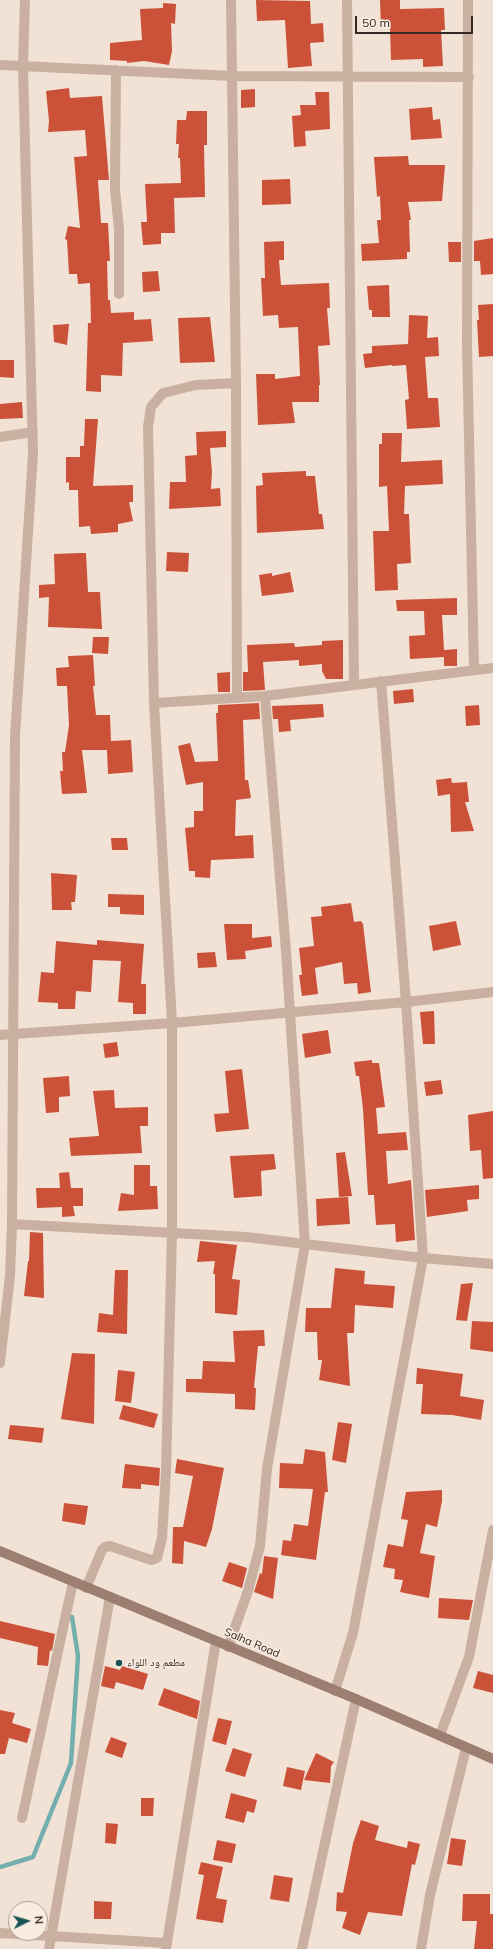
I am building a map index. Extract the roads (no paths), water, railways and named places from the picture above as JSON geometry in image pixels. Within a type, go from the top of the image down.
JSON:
[{"type":"main road","name":"Salha Road","points":[[0,1551],[356,1699],[493,1759]]},
{"type":"street","points":[[0,1363],[10,1276],[12,1224],[15,736],[33,454],[23,66],[25,0]]},
{"type":"street","points":[[231,0],[236,383],[237,698]]},
{"type":"street","points":[[347,0],[354,684]]},
{"type":"street","points":[[468,0],[469,77],[467,344],[474,670]]},
{"type":"street","points":[[0,65],[232,76],[469,77]]},
{"type":"street","points":[[116,70],[115,189],[119,229],[119,294]]},
{"type":"street","points":[[86,1588],[102,1550],[105,1547],[110,1546],[151,1560],[157,1558],[162,1538],[166,1471],[172,1233],[172,1023],[154,703],[148,427],[151,407],[163,393],[196,385],[236,383]]},
{"type":"street","points":[[0,437],[33,432]]},
{"type":"street","points":[[154,703],[265,696],[493,668]]},
{"type":"street","points":[[335,1691],[353,1633],[423,1258],[406,1002],[381,681]]},
{"type":"street","points":[[228,1646],[248,1591],[260,1546],[267,1469],[305,1244],[290,1012],[265,696]]},
{"type":"street","points":[[0,1036],[172,1023],[406,1002],[493,992]]},
{"type":"street","points":[[12,1224],[246,1236],[423,1258],[493,1264]]},
{"type":"street","points":[[440,1735],[469,1657],[493,1530]]},
{"type":"street","points":[[22,1818],[73,1582]]},
{"type":"street","points":[[49,1949],[110,1597]]},
{"type":"street","points":[[0,1933],[166,1946],[216,1641]]},
{"type":"street","points":[[302,1949],[356,1699]]},
{"type":"street","points":[[421,1949],[430,1895],[466,1748]]},
{"type":"waterway","points":[[0,1867],[33,1857],[71,1763],[78,1656],[72,1617]]},
{"type":"place","name":"مطعم ود اللواء","points":[[119,1663]]}]
